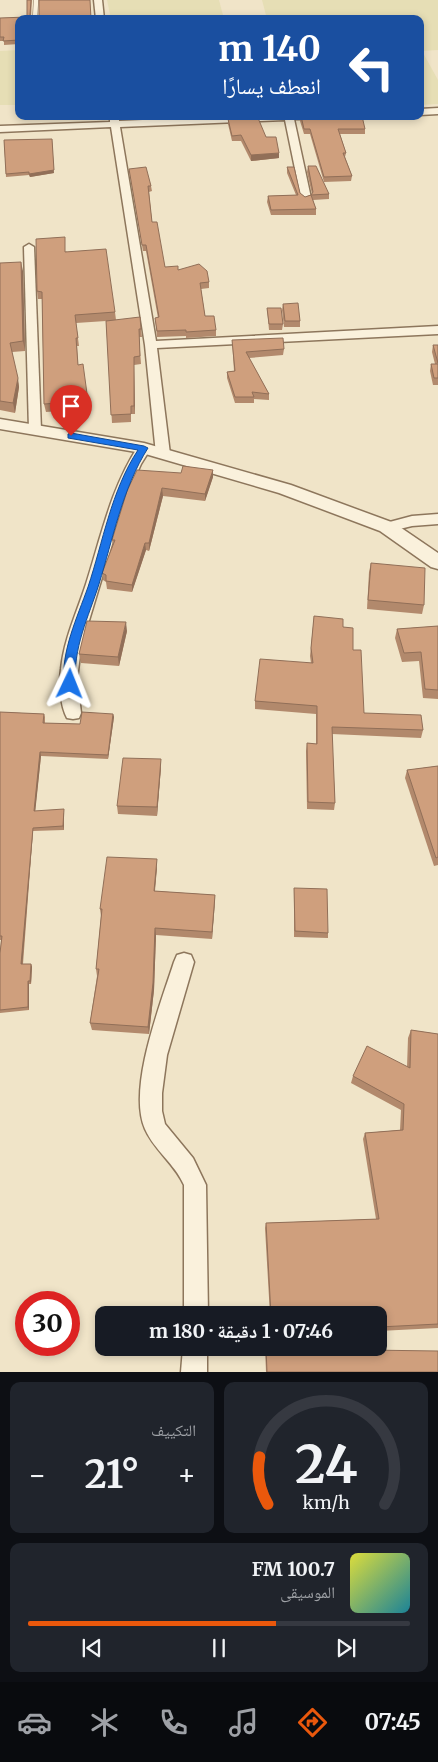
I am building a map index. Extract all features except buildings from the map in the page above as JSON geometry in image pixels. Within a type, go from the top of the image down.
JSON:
[{"type":"street","points":[[98,0],[100,15]]},
{"type":"street","points":[[424,112],[438,111]]},
{"type":"street","points":[[0,129],[115,120],[151,345],[163,454]]},
{"type":"street","points":[[290,120],[306,198]]},
{"type":"street","points":[[29,247],[35,430]]},
{"type":"street","points":[[151,345],[438,330]]},
{"type":"street","points":[[0,424],[144,448],[285,488],[387,527],[438,562]]},
{"type":"street","points":[[73,713],[68,669],[78,627],[93,587],[123,489],[132,467],[144,448]]},
{"type":"street","points":[[387,527],[412,520],[438,519]]},
{"type":"street","points":[[184,962],[164,1031],[152,1084],[151,1113],[157,1130],[189,1170],[195,1185],[196,1306]]},
{"type":"street","points":[[194,1372],[195,1356]]},
{"type":"lane","points":[[35,15],[36,0]]},
{"type":"shaded area","points":[[107,0],[219,0],[223,15],[110,15]]},
{"type":"shaded area","points":[[262,0],[438,0],[438,50],[424,51],[424,15],[266,15]]},
{"type":"shaded area","points":[[15,50],[15,105],[0,105],[0,51]]},
{"type":"shaded area","points":[[424,55],[438,80],[438,104],[424,105]]},
{"type":"route","points":[[70,684],[68,669],[78,627],[93,587],[123,489],[132,467],[144,448],[71,436]]}]
